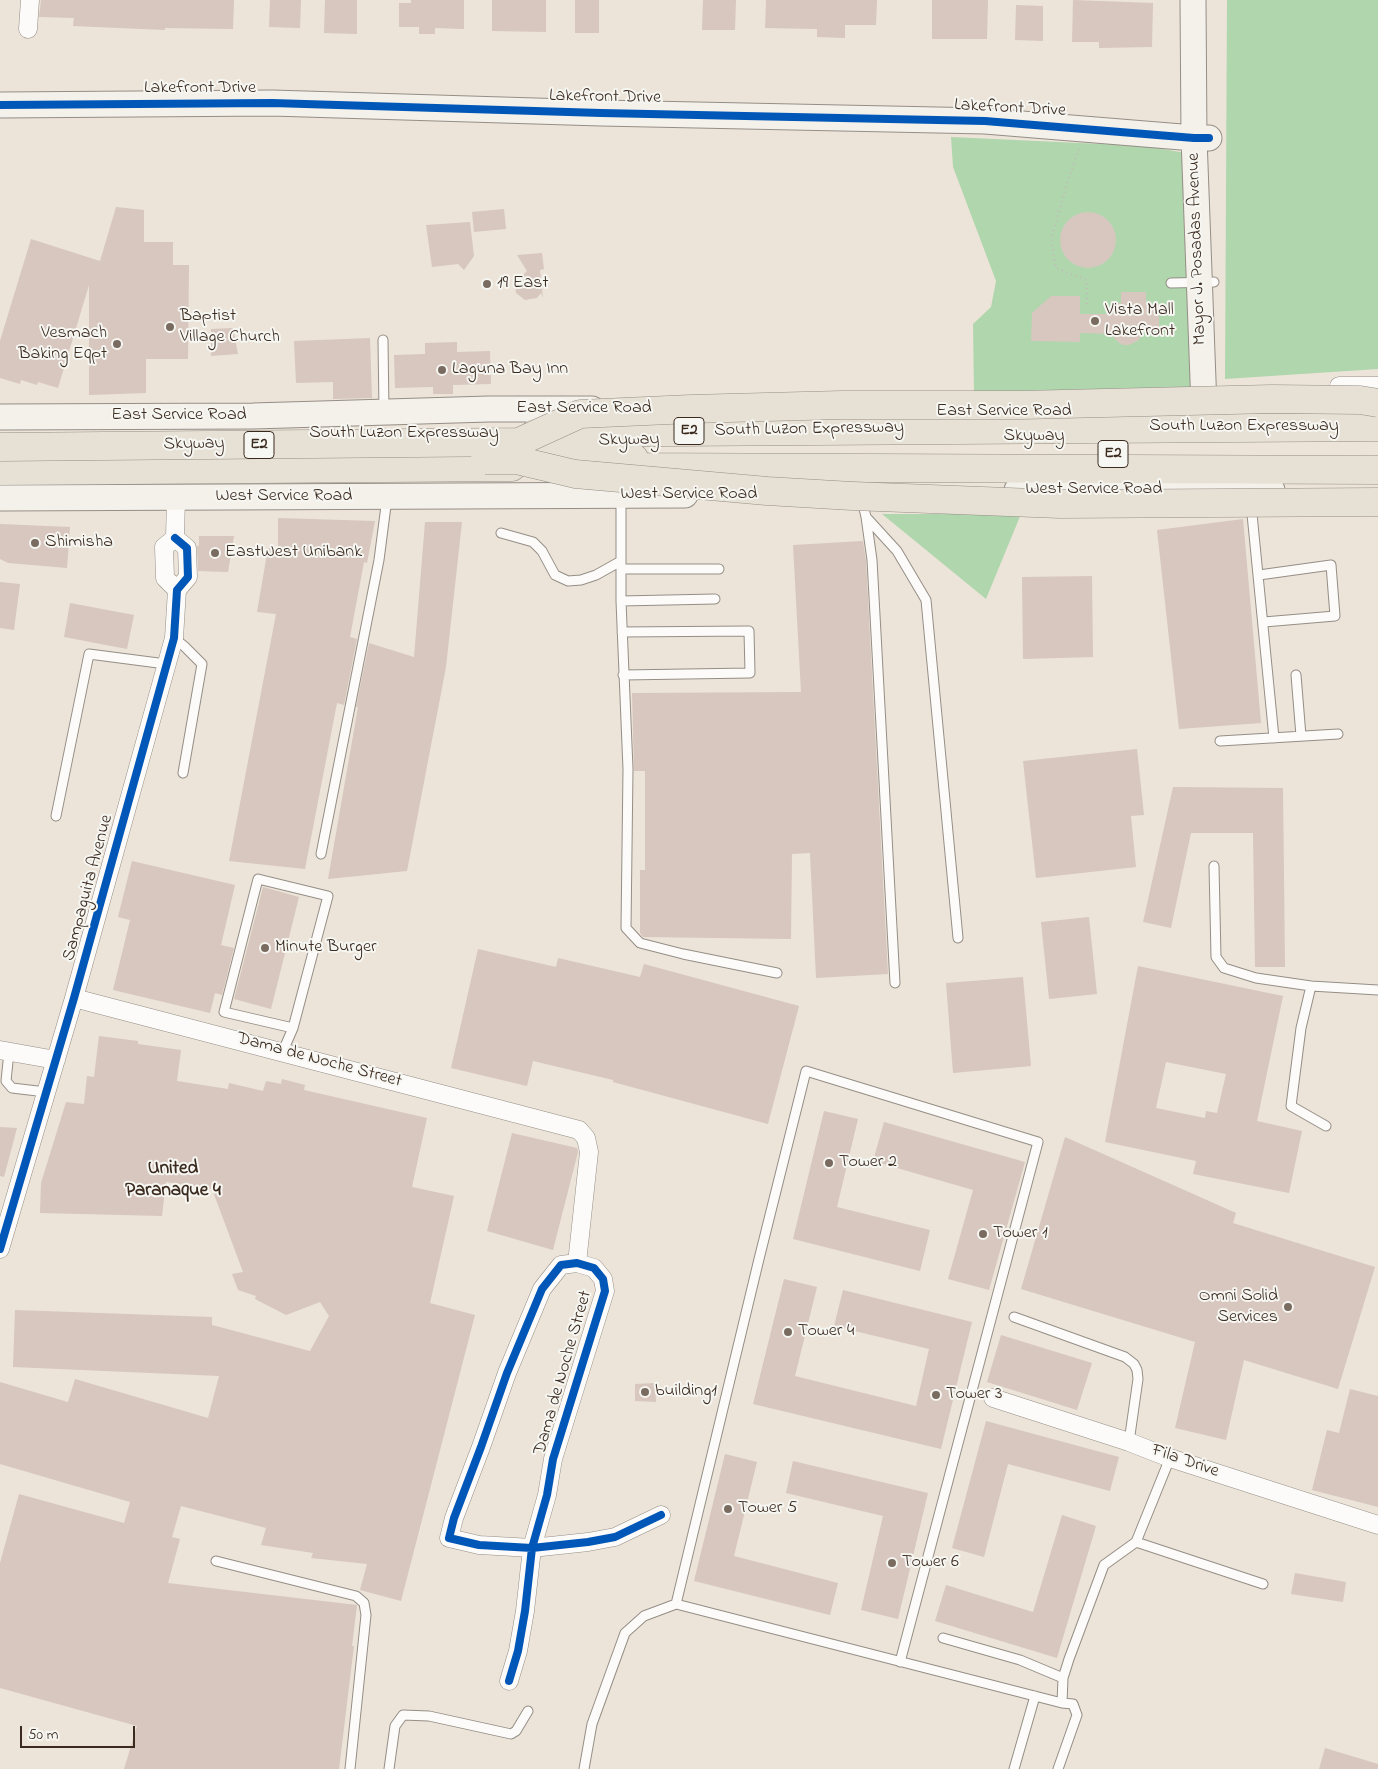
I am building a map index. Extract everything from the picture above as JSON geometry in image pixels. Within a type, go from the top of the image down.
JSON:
[{"type":"highway","points":[[518,451],[580,414],[841,405],[1022,405],[1272,399],[1360,400],[1378,403]]},
{"type":"highway","name":"South Luzon Expressway","points":[[0,472],[434,453],[1378,427]]},
{"type":"highway","name":"South Luzon Expressway","points":[[0,436],[752,467],[1378,470]]},
{"type":"highway","name":"Skyway","points":[[0,463],[518,451],[857,438],[1378,436]]},
{"type":"highway","name":"Skyway","points":[[0,447],[859,456],[1378,453]]},
{"type":"highway","points":[[518,451],[575,474],[766,491],[1060,504],[1378,502]]},
{"type":"highway","points":[[1294,471],[1378,478]]},
{"type":"main road","name":"Mayor J. Posadas Avenue","points":[[1193,0],[1202,138],[1211,397]]},
{"type":"main road","name":"Mayor J. Posadas Avenue","points":[[1202,138],[1208,0]]},
{"type":"main road","name":"Lakefront Drive","points":[[0,105],[272,103],[610,114],[985,121],[1202,138]]},
{"type":"main road","name":"East Service Road","points":[[0,417],[253,416],[546,408],[1027,414],[1211,397],[1252,405],[1378,403]]},
{"type":"main road","name":"West Service Road","points":[[0,498],[778,495],[860,492],[1123,489],[1360,491],[1378,494]]},
{"type":"street","points":[[28,29],[30,0]]},
{"type":"street","points":[[1211,397],[1378,386]]},
{"type":"street","name":"Sampaguita Avenue","points":[[0,1249],[6,1210],[56,1060],[174,638],[178,590],[188,577],[186,548],[175,538],[176,497]]},
{"type":"street","name":"Dama de Noche Street","points":[[74,998],[283,1051],[579,1130],[586,1138],[589,1152],[578,1263],[594,1268],[603,1279],[605,1291],[553,1459],[547,1495],[532,1548],[525,1611],[518,1651],[509,1682]]},
{"type":"street","points":[[4,1051],[56,1060]]},
{"type":"street","points":[[578,1263],[561,1265],[542,1289],[507,1373],[454,1518],[449,1538],[480,1545],[532,1548],[588,1542],[615,1537],[662,1515]]},
{"type":"street","name":"Fila Drive","points":[[993,1398],[1129,1442],[1170,1458],[1378,1525]]},
{"type":"lane","points":[[1171,283],[1207,282]]},
{"type":"lane","points":[[383,340],[384,412]]},
{"type":"lane","points":[[1249,489],[1264,622],[1274,738]]},
{"type":"lane","points":[[860,492],[866,517],[872,560],[895,983]]},
{"type":"lane","points":[[620,495],[623,675],[628,769],[626,928],[640,943],[683,954],[778,973]]},
{"type":"lane","points":[[321,854],[380,560],[388,496]]},
{"type":"lane","points":[[866,517],[897,551],[926,600],[958,938]]},
{"type":"lane","points":[[501,533],[533,542],[542,551],[555,575],[568,581],[596,576],[621,565],[719,569]]},
{"type":"lane","points":[[1259,576],[1331,565],[1335,616],[1264,622]]},
{"type":"lane","points":[[621,601],[715,599]]},
{"type":"lane","points":[[622,632],[749,631],[750,673],[623,675]]},
{"type":"lane","points":[[174,638],[202,664],[183,773]]},
{"type":"lane","points":[[56,816],[89,654],[166,664]]},
{"type":"lane","points":[[1296,675],[1301,736]]},
{"type":"lane","points":[[1220,741],[1338,734]]},
{"type":"lane","points":[[1214,866],[1216,957],[1224,968],[1256,978],[1311,986],[1378,990]]},
{"type":"lane","points":[[283,1051],[293,1028],[328,896],[258,879],[224,1012],[293,1028]]},
{"type":"lane","points":[[1311,986],[1301,1028],[1291,1106],[1326,1126]]},
{"type":"lane","points":[[4,1051],[6,1081],[12,1088],[46,1092]]},
{"type":"lane","points":[[676,1604],[756,1268],[806,1071],[1038,1142],[900,1662]]},
{"type":"lane","points":[[1014,1317],[1125,1357],[1134,1364],[1138,1379],[1129,1442]]},
{"type":"lane","points":[[1062,1703],[1062,1678],[1104,1565],[1136,1542],[1170,1458]]},
{"type":"lane","points":[[1136,1542],[1263,1584]]},
{"type":"lane","points":[[216,1561],[356,1596],[364,1603],[366,1615],[350,1769]]},
{"type":"lane","points":[[584,1769],[592,1724],[625,1633],[644,1616],[676,1604],[1062,1703],[1073,1704],[1078,1715],[1058,1769]]},
{"type":"lane","points":[[942,1638],[1020,1660],[1062,1678]]},
{"type":"lane","points":[[1014,1769],[1035,1696]]},
{"type":"lane","points":[[389,1769],[395,1726],[403,1715],[429,1716],[511,1734],[516,1731],[528,1711]]},
{"type":"path","points":[[1087,129],[1069,177],[1051,239],[1056,268],[1087,280],[1087,306]]},
{"type":"green space","points":[[1227,0],[1378,0],[1378,369],[1225,379]]},
{"type":"green space","points":[[951,137],[1144,146],[1186,153],[1191,395],[974,394],[973,324],[991,307],[996,281],[953,167]]},
{"type":"green space","points":[[882,514],[1021,514],[986,599]]},
{"type":"building","points":[[41,0],[234,0],[233,29],[165,28],[165,30],[73,26],[74,18],[39,17]]},
{"type":"building","points":[[270,0],[301,0],[300,28],[269,27]]},
{"type":"building","points":[[325,0],[357,0],[357,34],[324,33]]},
{"type":"building","points":[[411,0],[464,0],[464,29],[435,28],[435,34],[419,34],[419,27],[399,27],[399,3],[411,3]]},
{"type":"building","points":[[492,0],[546,0],[546,32],[492,31]]},
{"type":"building","points":[[575,0],[599,0],[599,33],[575,33]]},
{"type":"building","points":[[703,0],[736,0],[735,30],[702,30]]},
{"type":"building","points":[[766,0],[877,0],[876,25],[845,25],[845,38],[817,37],[817,29],[765,28]]},
{"type":"building","points":[[932,0],[988,0],[987,39],[932,39]]},
{"type":"building","points":[[1073,0],[1153,3],[1152,47],[1099,48],[1099,42],[1072,42]]},
{"type":"building","points":[[1016,5],[1043,6],[1043,41],[1015,40]]},
{"type":"building","points":[[116,207],[144,210],[144,242],[173,242],[173,265],[189,265],[188,359],[146,359],[146,393],[89,395],[89,285],[58,388],[38,382],[37,385],[21,380],[20,384],[0,378],[0,341],[31,239],[100,261]]},
{"type":"building","points":[[504,209],[506,229],[474,232],[472,212]]},
{"type":"building","points":[[1088,212],[1099,214],[1108,220],[1114,229],[1116,240],[1114,251],[1108,260],[1099,266],[1088,268],[1077,266],[1068,260],[1062,251],[1060,240],[1062,229],[1068,220],[1077,214]]},
{"type":"building","points":[[470,222],[474,256],[464,270],[458,264],[432,267],[426,225]]},
{"type":"building","points":[[542,253],[544,269],[540,270],[543,298],[541,293],[537,298],[525,300],[516,293],[515,283],[527,271],[517,255]]},
{"type":"building","name":"Vista Mall Lakefront","points":[[1121,292],[1146,292],[1146,304],[1159,304],[1159,329],[1144,328],[1139,340],[1129,345],[1123,345],[1118,342],[1111,334],[1080,333],[1080,342],[1031,341],[1032,313],[1051,296],[1080,296],[1080,314],[1113,314],[1113,303],[1121,303]]},
{"type":"building","points":[[233,328],[238,354],[211,356],[211,329]]},
{"type":"building","points":[[370,338],[372,398],[333,399],[333,382],[296,383],[294,341]]},
{"type":"building","name":"Laguna Bay Inn","points":[[457,342],[457,352],[490,351],[491,384],[453,385],[453,394],[433,394],[433,387],[395,388],[394,355],[425,354],[425,343]]},
{"type":"building","points":[[278,518],[375,521],[367,563],[364,562],[350,637],[357,639],[344,705],[337,703],[305,869],[229,861],[276,614],[257,612],[268,548],[278,551]]},
{"type":"building","points":[[1243,519],[1261,723],[1179,729],[1157,530]]},
{"type":"building","points":[[425,522],[462,522],[446,667],[407,871],[328,879],[358,707],[356,707],[369,643],[414,657]]},
{"type":"building","name":"Shimisha","points":[[0,524],[70,527],[67,568],[8,563],[0,559]]},
{"type":"building","name":"EastWest Unibank","points":[[199,536],[234,536],[228,572],[198,571],[197,546],[199,546]]},
{"type":"building","points":[[863,541],[866,561],[888,974],[816,978],[810,853],[792,854],[791,939],[643,937],[640,933],[640,870],[645,870],[645,771],[634,771],[632,693],[801,692],[793,545]]},
{"type":"building","points":[[1092,576],[1093,657],[1023,659],[1022,577]]},
{"type":"building","points":[[0,582],[20,584],[14,630],[0,628]]},
{"type":"building","points":[[70,603],[134,615],[127,649],[64,637]]},
{"type":"building","points":[[1137,749],[1144,815],[1131,816],[1136,867],[1036,878],[1023,761]]},
{"type":"building","points":[[1173,787],[1283,788],[1285,967],[1255,967],[1253,833],[1191,833],[1171,928],[1143,922]]},
{"type":"building","points":[[132,861],[235,885],[221,945],[234,948],[222,995],[215,993],[210,1013],[113,990],[130,920],[118,917]]},
{"type":"building","name":"Minute Burger","points":[[263,887],[299,897],[271,1009],[234,999]]},
{"type":"building","points":[[1089,917],[1097,994],[1049,999],[1041,922]]},
{"type":"building","points":[[478,949],[556,967],[558,958],[640,977],[644,964],[799,1006],[768,1124],[613,1082],[613,1080],[533,1061],[527,1086],[451,1068]]},
{"type":"building","points":[[1138,966],[1283,996],[1257,1121],[1302,1131],[1289,1193],[1193,1174],[1196,1161],[1105,1142]],"holes":[[[1166,1062],[1226,1074],[1217,1113],[1206,1111],[1205,1118],[1156,1108]]]},
{"type":"building","points":[[1023,977],[1031,1066],[953,1073],[946,983]]},
{"type":"building","points":[[99,1036],[138,1041],[138,1044],[181,1050],[177,1081],[228,1089],[229,1083],[263,1091],[266,1081],[281,1084],[282,1079],[305,1085],[304,1090],[427,1118],[412,1187],[454,1196],[430,1303],[475,1315],[401,1601],[360,1590],[367,1564],[311,1558],[313,1553],[261,1545],[266,1528],[181,1506],[172,1537],[180,1539],[168,1583],[357,1605],[339,1769],[124,1769],[137,1726],[0,1688],[0,1563],[19,1494],[124,1523],[130,1502],[0,1464],[0,1382],[68,1402],[75,1379],[208,1418],[219,1376],[13,1367],[15,1310],[212,1317],[212,1325],[310,1351],[329,1316],[320,1302],[286,1315],[255,1299],[256,1296],[238,1290],[232,1274],[243,1272],[212,1189],[166,1182],[162,1216],[40,1213],[41,1183],[66,1102],[84,1104],[87,1076],[94,1077]]},
{"type":"building","name":"Tower 2","points":[[824,1111],[858,1119],[837,1207],[930,1230],[920,1271],[793,1239]]},
{"type":"building","name":"Tower 1","points":[[884,1122],[1025,1162],[989,1290],[948,1279],[973,1190],[873,1161]]},
{"type":"building","points":[[0,1127],[17,1128],[4,1177],[0,1176]]},
{"type":"building","points":[[512,1133],[577,1148],[578,1152],[553,1250],[487,1231]]},
{"type":"building","points":[[1065,1137],[1236,1213],[1233,1223],[1375,1267],[1338,1389],[1244,1360],[1226,1440],[1175,1428],[1195,1342],[1021,1289]]},
{"type":"building","points":[[784,1279],[817,1287],[795,1376],[916,1406],[929,1349],[834,1326],[843,1290],[972,1322],[941,1449],[753,1404]]},
{"type":"building","points":[[1001,1335],[1092,1363],[1077,1410],[987,1382]]},
{"type":"building","name":"building1","points":[[655,1383],[656,1402],[635,1401],[635,1384]]},
{"type":"building","points":[[1350,1389],[1378,1396],[1378,1507],[1312,1490],[1327,1430],[1339,1433]]},
{"type":"building","points":[[986,1421],[1119,1457],[1110,1491],[1008,1464],[984,1557],[952,1548]]},
{"type":"building","name":"Tower 5","points":[[725,1454],[757,1462],[734,1556],[838,1583],[830,1615],[694,1581]]},
{"type":"building","name":"Tower 6","points":[[793,1461],[928,1493],[898,1619],[861,1610],[883,1516],[786,1493]]},
{"type":"building","points":[[1062,1515],[1096,1526],[1057,1658],[935,1621],[946,1585],[1033,1612]]},
{"type":"building","points":[[1295,1573],[1346,1582],[1343,1602],[1291,1594]]},
{"type":"building","points":[[1325,1748],[1378,1764],[1378,1769],[1319,1769]]},
{"type":"cycle path","points":[[0,105],[272,103],[601,113],[985,121],[1209,138]]},
{"type":"cycle path","points":[[0,1249],[74,998],[174,638],[177,590],[188,577],[187,548],[175,538]]},
{"type":"cycle path","points":[[509,1681],[518,1651],[525,1611],[532,1548],[547,1495],[553,1459],[605,1291],[603,1279],[594,1268],[577,1263],[561,1265],[542,1289],[507,1373],[454,1518],[449,1538],[479,1545],[532,1548],[588,1542],[615,1537],[661,1515]]},
{"type":"place","name":"19 East","points":[[487,284]]},
{"type":"place","name":"Vista Mall Lakefront","points":[[1095,321]]},
{"type":"place","name":"Baptist Village Church","points":[[170,327]]},
{"type":"place","name":"Vesmach Baking Eqpt","points":[[117,344]]},
{"type":"place","name":"Laguna Bay Inn","points":[[442,370]]},
{"type":"place","name":"Shimisha","points":[[35,543]]},
{"type":"place","name":"EastWest Unibank","points":[[215,553]]},
{"type":"place","name":"Minute Burger","points":[[265,948]]},
{"type":"place","name":"Tower 2","points":[[829,1163]]},
{"type":"place","name":"Tower 1","points":[[983,1234]]},
{"type":"place","name":"Omni Solid Services","points":[[1288,1307]]},
{"type":"place","name":"Tower 4","points":[[788,1332]]},
{"type":"place","name":"building1","points":[[645,1392]]},
{"type":"place","name":"Tower 3","points":[[936,1395]]},
{"type":"place","name":"Tower 5","points":[[728,1509]]},
{"type":"place","name":"Tower 6","points":[[892,1563]]},
{"type":"district","name":"United Paranaque 4","points":[[173,1181]]}]
